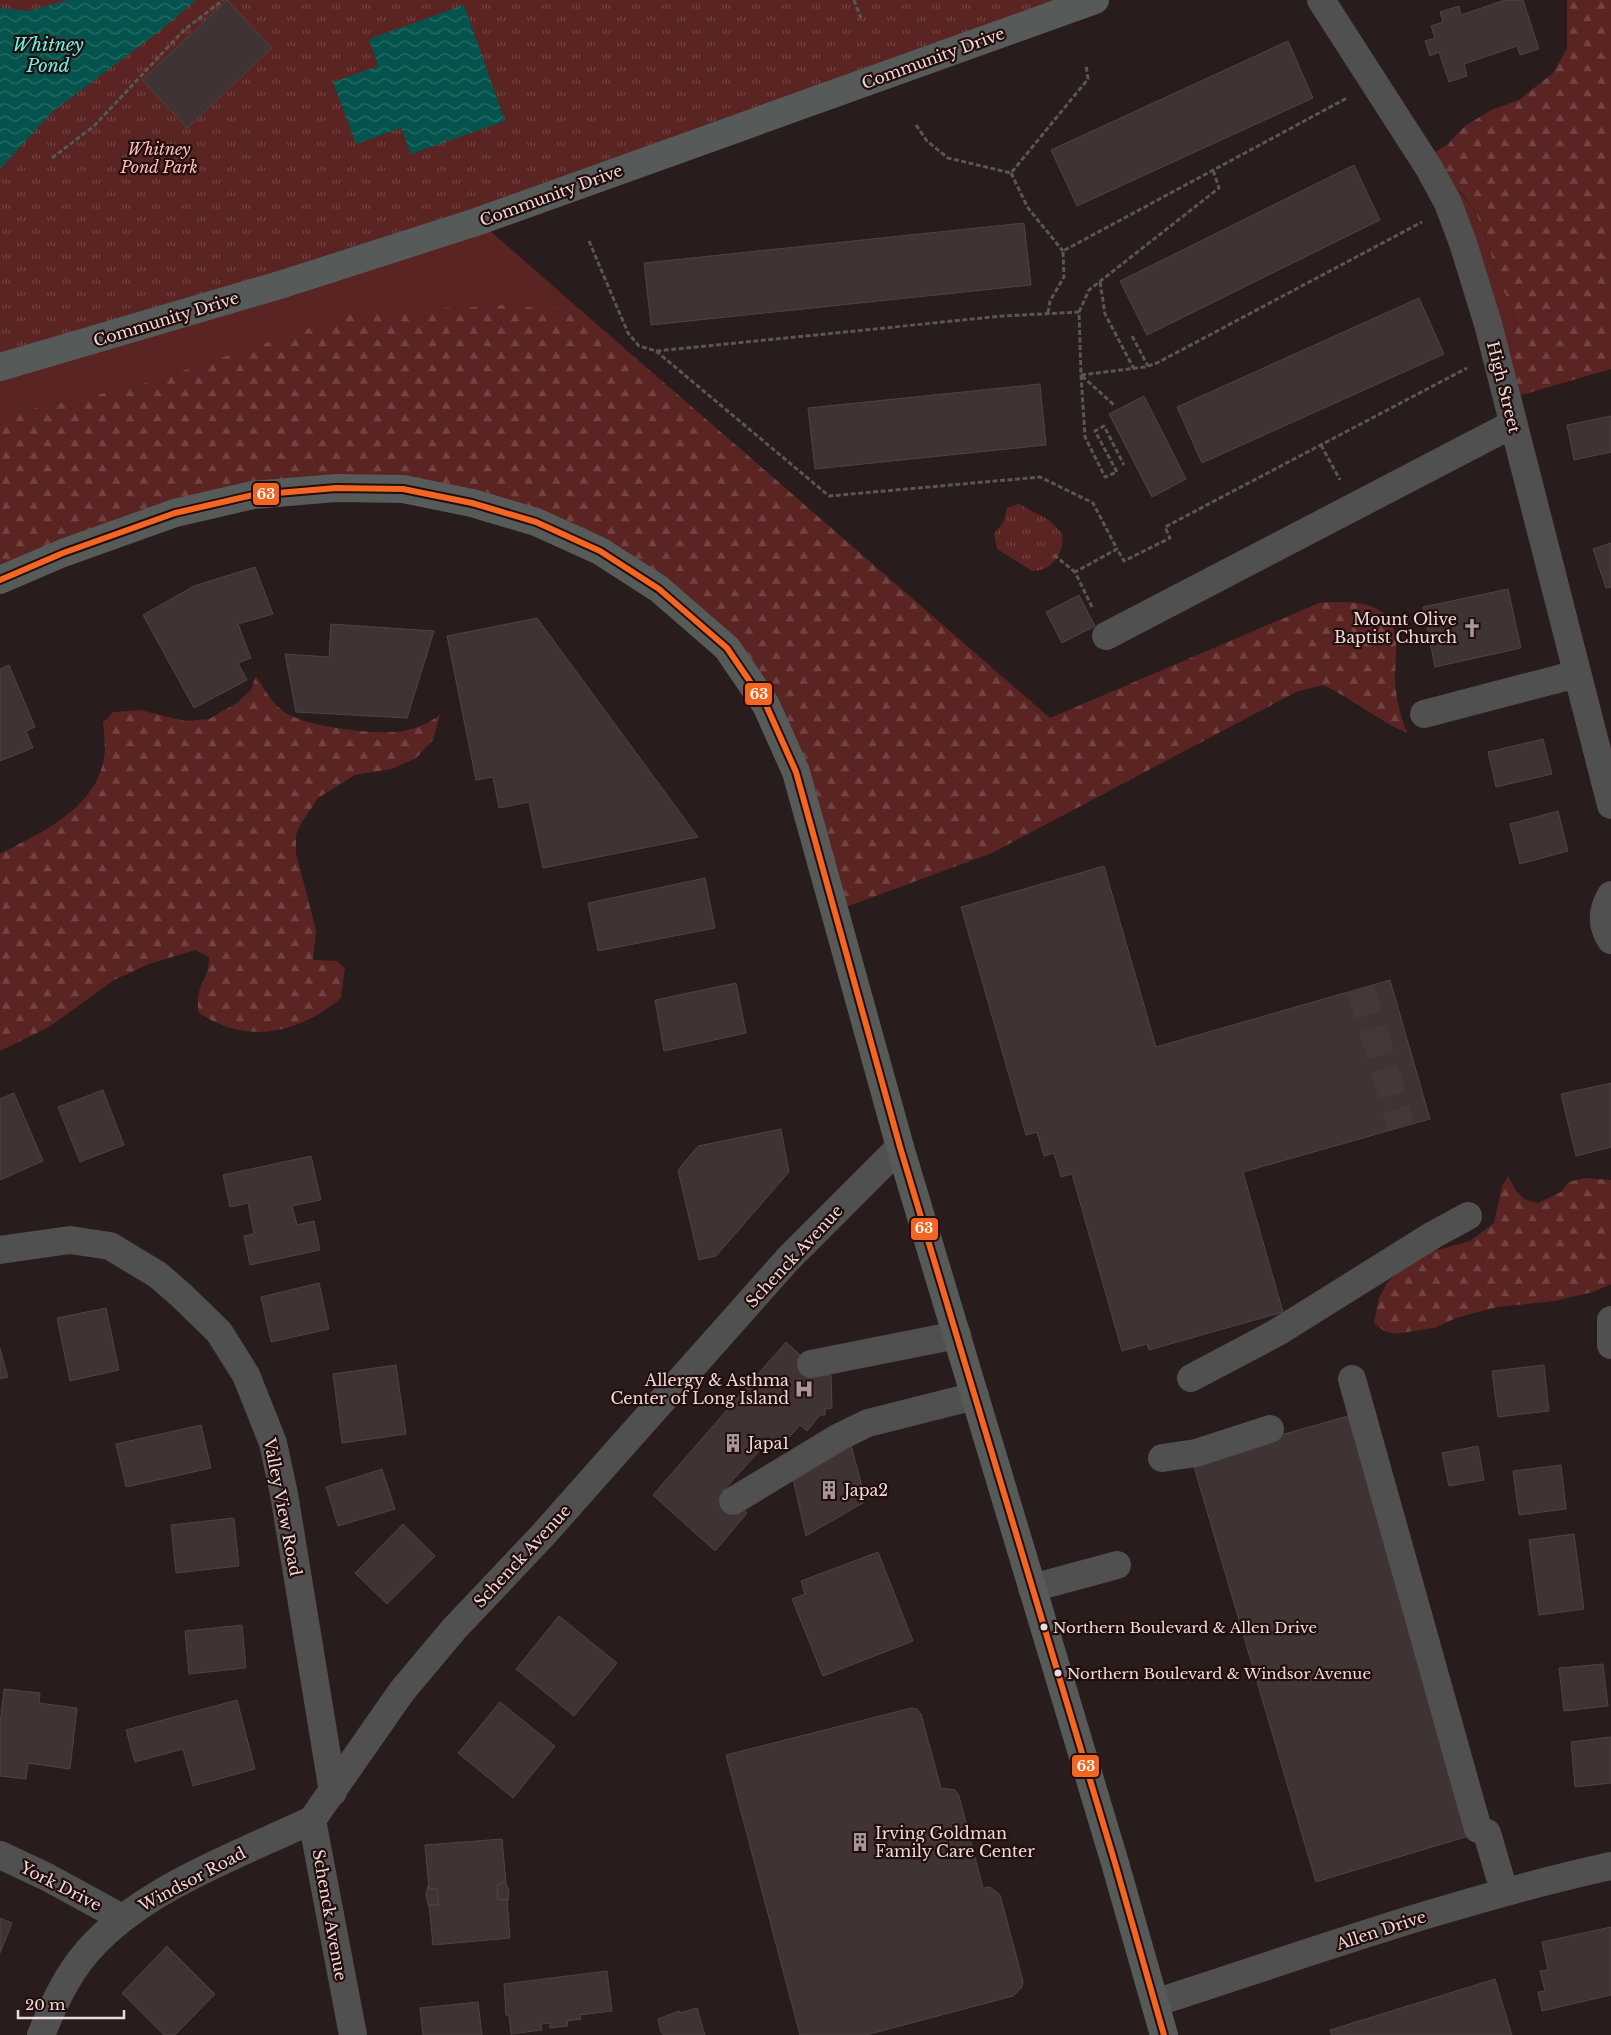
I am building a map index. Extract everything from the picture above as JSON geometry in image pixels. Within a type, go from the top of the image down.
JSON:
[{"type":"main road","name":"Community Drive","points":[[0,367],[283,284],[479,221],[1095,0]]},
{"type":"main road","points":[[0,580],[63,553],[175,513],[253,495],[336,488],[404,489],[472,503],[536,522],[600,551],[659,590],[726,648],[766,705],[796,772],[900,1147],[1115,1863],[1164,2035]]},
{"type":"street","name":"High Street","points":[[1320,0],[1429,168],[1448,203],[1482,302],[1611,805]]},
{"type":"street","points":[[1106,636],[1513,424]]},
{"type":"street","points":[[1424,714],[1577,674]]},
{"type":"street","points":[[1611,895],[1605,907],[1603,920],[1606,932],[1611,940]]},
{"type":"street","name":"Schenck Avenue","points":[[353,2035],[312,1820],[402,1691],[454,1629],[542,1536],[788,1259],[900,1147]]},
{"type":"street","points":[[1191,1378],[1276,1333],[1434,1234],[1468,1216]]},
{"type":"street","name":"Valley View Road","points":[[0,1250],[70,1240],[110,1246],[158,1275],[182,1296],[219,1332],[246,1375],[273,1443],[284,1494],[333,1792]]},
{"type":"street","points":[[1611,1320],[1611,1345]]},
{"type":"street","points":[[811,1364],[957,1335]]},
{"type":"street","points":[[1352,1379],[1478,1829],[1487,1833]]},
{"type":"street","points":[[733,1500],[839,1437],[868,1422],[975,1396]]},
{"type":"street","points":[[1162,1458],[1196,1453],[1270,1429]]},
{"type":"street","points":[[1032,1588],[1117,1565]]},
{"type":"street","points":[[1458,1690],[1490,1826],[1487,1833],[1504,1891]]},
{"type":"street","name":"Windsor Road","points":[[41,2035],[70,1975],[86,1952],[122,1918],[166,1889],[312,1820]]},
{"type":"street","name":"York Drive","points":[[0,1855],[47,1877],[122,1918]]},
{"type":"street","name":"Allen Drive","points":[[1155,2003],[1504,1891],[1611,1866]]},
{"type":"path","points":[[52,158],[94,126],[184,30],[223,0]]},
{"type":"path","points":[[854,0],[861,18]]},
{"type":"path","points":[[1011,173],[1088,79],[1086,65]]},
{"type":"path","points":[[1063,251],[1352,95]]},
{"type":"path","points":[[916,125],[927,141],[948,158],[1011,173]]},
{"type":"path","points":[[1124,466],[1104,426],[1095,431],[1117,472],[1105,477],[1085,437],[1079,312],[1089,290],[1219,188],[1213,170]]},
{"type":"path","points":[[1011,173],[1028,208],[1063,251],[1064,277],[1050,301],[1048,314]]},
{"type":"path","points":[[1081,375],[1148,366],[1294,292],[1423,221]]},
{"type":"path","points":[[588,241],[628,333],[639,346],[656,351],[983,318],[1079,312]]},
{"type":"path","points":[[1100,282],[1105,314],[1134,369]]},
{"type":"path","points":[[1132,336],[1148,366]]},
{"type":"path","points":[[656,351],[829,496],[1040,477],[1093,503],[1124,561],[1170,538],[1165,527],[1474,364]]},
{"type":"path","points":[[1081,375],[1114,405]]},
{"type":"path","points":[[1322,445],[1354,507]]},
{"type":"path","points":[[1075,572],[1117,549]]},
{"type":"path","points":[[1054,555],[1075,572],[1106,636]]},
{"type":"green space","name":"Whitney Pond Park","points":[[0,0],[1095,0],[305,283],[0,367]]},
{"type":"green space","points":[[1567,0],[1611,0],[1611,369],[1525,394],[1519,392],[1508,350],[1515,327],[1513,310],[1497,277],[1489,245],[1476,213],[1463,194],[1453,187],[1444,170],[1444,163],[1449,143],[1465,126],[1491,110],[1519,100],[1553,73],[1567,48]]},
{"type":"green space","points":[[1449,143],[1444,163],[1453,187],[1462,194],[1476,213],[1489,245],[1497,277],[1513,310],[1515,327],[1508,350],[1519,392],[1525,394],[1506,399],[1424,160]]},
{"type":"green space","points":[[479,221],[593,321],[560,309],[140,385],[0,416],[0,367]]},
{"type":"green space","points":[[505,305],[560,309],[593,321],[1050,718],[1319,603],[1342,602],[1366,605],[1376,609],[1385,615],[1391,623],[1396,641],[1396,691],[1407,733],[1323,685],[1296,692],[992,853],[835,911],[766,705],[659,589],[472,503],[253,495],[0,574],[0,416],[140,385],[352,314]]},
{"type":"green space","points":[[1019,504],[1049,520],[1062,533],[1062,547],[1059,554],[1056,560],[1045,568],[1032,571],[997,549],[994,534],[1004,521],[1007,508]]},
{"type":"green space","points":[[256,676],[272,700],[284,712],[293,717],[321,725],[353,730],[394,732],[418,727],[440,715],[433,740],[416,758],[392,769],[355,775],[318,798],[300,825],[296,835],[296,853],[316,930],[313,960],[337,961],[345,968],[341,998],[308,1020],[272,1031],[254,1032],[217,1023],[199,1013],[198,996],[209,965],[209,957],[195,950],[149,964],[114,980],[49,1027],[0,1051],[0,854],[48,828],[64,817],[90,792],[99,776],[104,758],[103,723],[113,712],[140,710],[185,721],[209,719],[238,702],[251,690]]},
{"type":"green space","points":[[1508,1176],[1516,1191],[1526,1200],[1538,1203],[1561,1192],[1569,1182],[1585,1178],[1611,1180],[1611,1284],[1593,1292],[1554,1301],[1497,1307],[1456,1318],[1434,1328],[1394,1334],[1384,1331],[1374,1323],[1379,1298],[1387,1283],[1399,1271],[1427,1253],[1470,1241],[1494,1223],[1502,1186]]},
{"type":"water","name":"Whitney Pond","points":[[68,0],[196,0],[161,30],[52,112],[0,169],[0,8],[29,11]]},
{"type":"water","points":[[464,5],[505,121],[411,154],[401,128],[356,144],[333,82],[378,66],[369,39]]},
{"type":"building","points":[[227,0],[272,48],[187,128],[142,80]]},
{"type":"building","points":[[1505,0],[1523,0],[1539,49],[1520,55],[1517,46],[1464,64],[1467,76],[1449,82],[1439,52],[1430,56],[1425,41],[1435,38],[1431,26],[1443,22],[1440,12],[1459,6],[1461,15]]},
{"type":"building","points":[[1288,41],[1313,98],[1077,206],[1051,150]]},
{"type":"building","points":[[1354,165],[1380,220],[1147,335],[1120,281]]},
{"type":"building","points":[[1024,223],[1031,285],[651,325],[644,263]]},
{"type":"building","points":[[1419,298],[1444,354],[1202,463],[1177,407]]},
{"type":"building","points":[[1040,384],[1046,445],[815,469],[808,408]]},
{"type":"building","points":[[1144,396],[1186,479],[1152,497],[1109,414]]},
{"type":"building","points":[[1611,416],[1611,452],[1574,460],[1567,425]]},
{"type":"building","points":[[1611,543],[1611,587],[1606,588],[1593,549]]},
{"type":"building","points":[[255,567],[273,614],[238,624],[251,658],[238,663],[247,680],[194,708],[143,615],[194,586]]},
{"type":"building","name":"Mount Olive Baptist Church","points":[[1508,589],[1521,648],[1435,667],[1423,607]]},
{"type":"building","points":[[1079,595],[1095,626],[1062,643],[1046,612]]},
{"type":"building","points":[[537,618],[698,837],[543,868],[529,802],[499,808],[493,777],[476,780],[447,636]]},
{"type":"building","points":[[331,624],[434,631],[407,718],[296,712],[285,654],[329,657]]},
{"type":"building","points":[[9,665],[35,727],[26,731],[33,748],[0,761],[0,669]]},
{"type":"building","points":[[1543,739],[1552,774],[1496,787],[1488,752]]},
{"type":"building","points":[[1558,811],[1568,851],[1520,864],[1510,824]]},
{"type":"building","points":[[1104,866],[1156,1047],[1390,980],[1430,1119],[1243,1172],[1283,1312],[1149,1350],[1147,1344],[1122,1351],[1072,1174],[1061,1177],[1054,1153],[1044,1156],[1037,1132],[1026,1135],[961,907]]},
{"type":"building","points":[[705,878],[715,928],[598,951],[588,903]]},
{"type":"building","points":[[736,983],[746,1033],[664,1051],[655,1000]]},
{"type":"building","points":[[1611,1083],[1611,1147],[1576,1156],[1561,1094]]},
{"type":"building","points":[[103,1090],[124,1145],[80,1162],[58,1107]]},
{"type":"building","points":[[14,1093],[43,1161],[0,1180],[0,1099]]},
{"type":"building","points":[[781,1129],[789,1172],[716,1256],[699,1260],[678,1170],[698,1146]]},
{"type":"building","points":[[311,1156],[321,1200],[292,1206],[297,1225],[314,1221],[320,1250],[250,1265],[244,1236],[254,1234],[248,1203],[230,1207],[223,1175]]},
{"type":"building","points":[[319,1283],[329,1329],[271,1342],[261,1297]]},
{"type":"building","points":[[106,1308],[119,1370],[70,1381],[57,1318]]},
{"type":"building","name":"Japa1","points":[[786,1342],[823,1376],[831,1375],[832,1408],[825,1409],[825,1415],[820,1415],[807,1431],[800,1425],[780,1447],[771,1438],[723,1491],[747,1513],[715,1551],[653,1495]]},
{"type":"building","points":[[0,1348],[8,1377],[0,1379]]},
{"type":"building","points":[[396,1365],[406,1434],[342,1443],[333,1374]]},
{"type":"building","points":[[1544,1365],[1549,1411],[1498,1417],[1492,1371]]},
{"type":"building","points":[[1348,1416],[1472,1835],[1316,1882],[1192,1460]]},
{"type":"building","points":[[201,1425],[211,1468],[126,1487],[116,1444]]},
{"type":"building","name":"Japa2","points":[[849,1438],[866,1501],[806,1536],[793,1479]]},
{"type":"building","points":[[1478,1446],[1484,1480],[1449,1486],[1442,1453]]},
{"type":"building","points":[[1561,1465],[1566,1509],[1519,1515],[1513,1471]]},
{"type":"building","points":[[382,1469],[395,1509],[338,1526],[326,1487]]},
{"type":"building","points":[[234,1518],[239,1566],[176,1573],[171,1525]]},
{"type":"building","points":[[403,1524],[435,1556],[387,1604],[355,1573]]},
{"type":"building","points":[[1574,1534],[1584,1609],[1539,1615],[1529,1540]]},
{"type":"building","points":[[878,1552],[913,1641],[823,1676],[792,1599],[805,1594],[801,1581]]},
{"type":"building","points":[[559,1616],[617,1663],[574,1716],[516,1669]]},
{"type":"building","points":[[242,1625],[246,1668],[189,1674],[185,1631]]},
{"type":"building","points":[[1603,1664],[1608,1706],[1564,1711],[1559,1668]]},
{"type":"building","points":[[4,1689],[40,1693],[39,1703],[77,1708],[70,1769],[28,1763],[26,1779],[0,1776],[0,1725]]},
{"type":"building","points":[[237,1700],[255,1769],[193,1786],[183,1749],[135,1762],[126,1730]]},
{"type":"building","points":[[500,1702],[555,1746],[513,1798],[458,1753]]},
{"type":"building","name":"Irving Goldman Family Care Center","points":[[911,1708],[917,1709],[921,1714],[941,1788],[955,1790],[959,1796],[983,1888],[990,1887],[1000,1895],[1023,1981],[1022,1987],[1013,1996],[866,2035],[800,2035],[726,1755]]},
{"type":"building","points":[[1611,1737],[1611,1783],[1575,1787],[1571,1742]]},
{"type":"building","points":[[502,1839],[506,1884],[497,1885],[498,1900],[507,1899],[510,1938],[433,1945],[429,1905],[438,1905],[437,1889],[429,1889],[425,1845]]},
{"type":"building","points":[[505,1882],[509,1890],[508,1901],[507,1899],[498,1900],[497,1885]]},
{"type":"building","points":[[428,1886],[429,1889],[437,1889],[438,1905],[429,1905],[429,1907],[426,1895]]},
{"type":"building","points":[[0,1918],[12,1923],[0,1953]]},
{"type":"building","points":[[1611,1927],[1611,1995],[1542,2011],[1538,1992],[1545,1991],[1540,1971],[1548,1970],[1542,1942]]},
{"type":"building","points":[[167,1946],[215,1994],[175,2035],[164,2035],[122,1993]]},
{"type":"building","points":[[607,1971],[612,2011],[580,2015],[581,2019],[567,2021],[568,2026],[550,2028],[550,2023],[541,2024],[542,2030],[511,2034],[509,2015],[506,2015],[504,1984]]},
{"type":"building","points":[[1495,1979],[1512,2035],[1332,2035],[1330,2030]]},
{"type":"building","points":[[478,2002],[482,2035],[423,2035],[420,2008]]},
{"type":"building","points":[[697,2008],[705,2035],[664,2035],[661,2032],[658,2019],[679,2011],[680,2013]]},
{"type":"tunnel","points":[[1361,988],[1401,1126]]},
{"type":"transit line","name":"63","points":[[0,580],[63,553],[175,513],[253,495],[336,488],[403,489],[472,503],[536,522],[600,551],[659,589],[727,648],[766,705],[796,772],[900,1147],[1115,1863],[1164,2035]]},
{"type":"place","name":"Mount Olive Baptist Church","points":[[1472,628]]},
{"type":"place","name":"Allergy & Asthma Center of Long Island","points":[[804,1389]]},
{"type":"place","name":"Japa1","points":[[733,1443]]},
{"type":"place","name":"Japa2","points":[[829,1490]]},
{"type":"place","name":"Northern Boulevard & Allen Drive","points":[[1044,1627]]},
{"type":"place","name":"Northern Boulevard & Windsor Avenue","points":[[1058,1673]]},
{"type":"place","name":"Irving Goldman Family Care Center","points":[[860,1842]]}]
